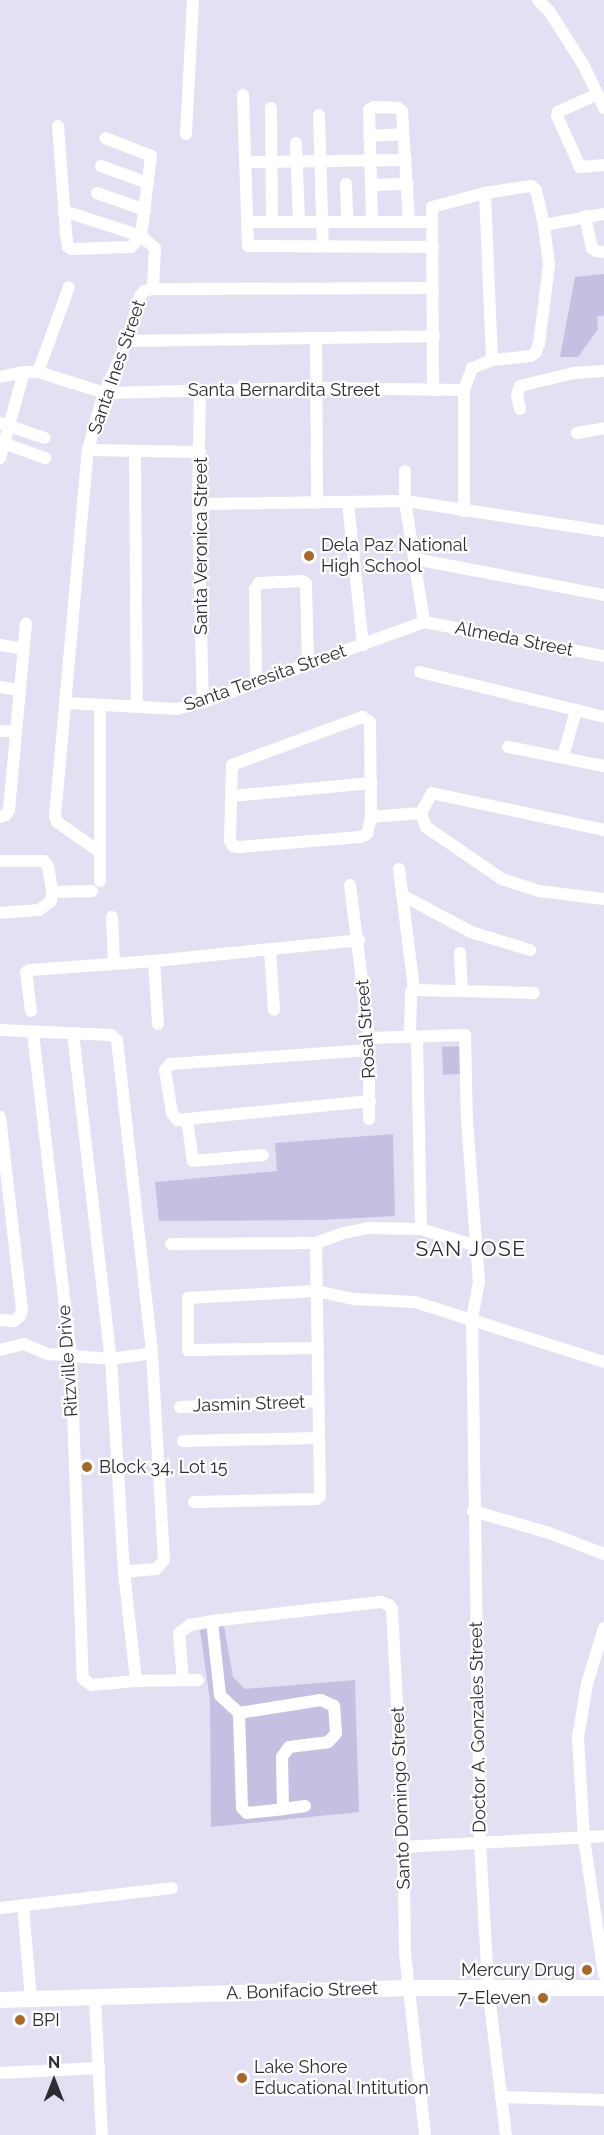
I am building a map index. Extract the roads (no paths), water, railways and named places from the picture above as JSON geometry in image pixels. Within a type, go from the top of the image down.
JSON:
[{"type":"main road","name":"A. Bonifacio Street","points":[[0,2000],[408,1988],[604,1988]]},
{"type":"street","points":[[186,134],[193,0]]},
{"type":"street","points":[[538,0],[549,11],[584,66],[604,108]]},
{"type":"street","points":[[243,95],[249,246],[433,247]]},
{"type":"street","points":[[589,98],[558,112],[557,116],[580,167],[604,165]]},
{"type":"street","points":[[372,221],[369,110],[374,106],[401,108],[409,221]]},
{"type":"street","points":[[271,108],[272,222]]},
{"type":"street","points":[[319,115],[323,246]]},
{"type":"street","points":[[58,126],[66,233],[68,247],[72,249],[131,247],[141,236],[151,156],[105,138]]},
{"type":"street","points":[[369,136],[403,134]]},
{"type":"street","points":[[296,143],[299,221]]},
{"type":"street","points":[[245,162],[406,160]]},
{"type":"street","points":[[101,166],[148,183]]},
{"type":"street","points":[[346,184],[347,221]]},
{"type":"street","points":[[371,185],[408,184]]},
{"type":"street","points":[[433,390],[432,207],[485,193],[531,186],[536,190],[544,225],[549,265],[546,300],[536,352],[531,356],[492,360],[472,368],[464,390],[464,511]]},
{"type":"street","points":[[98,193],[144,210]]},
{"type":"street","points":[[485,193],[492,360]]},
{"type":"street","points":[[64,211],[141,236],[157,253],[153,289]]},
{"type":"street","points":[[544,225],[604,214]]},
{"type":"street","points":[[585,216],[592,248],[596,252],[604,252]]},
{"type":"street","points":[[247,222],[431,222]]},
{"type":"street","points":[[38,372],[69,287]]},
{"type":"street","name":"Santa Ines Street","points":[[100,852],[57,822],[55,817],[88,450],[105,393],[127,341],[140,296],[144,291],[153,289],[433,288]]},
{"type":"street","points":[[127,341],[316,340],[434,336]]},
{"type":"street","points":[[316,340],[317,503]]},
{"type":"street","points":[[520,409],[517,395],[520,386],[574,373],[604,371]]},
{"type":"street","points":[[0,458],[5,425],[24,372]]},
{"type":"street","name":"Santa Bernardita Street","points":[[0,377],[24,372],[38,372],[105,393],[315,388],[464,390]]},
{"type":"street","name":"Santa Veronica Street","points":[[200,390],[198,504],[203,702]]},
{"type":"street","points":[[5,425],[45,438]]},
{"type":"street","points":[[577,433],[604,428]]},
{"type":"street","points":[[2,443],[45,458]]},
{"type":"street","points":[[88,450],[200,452]]},
{"type":"street","points":[[135,451],[137,706]]},
{"type":"street","points":[[405,471],[405,501],[424,622]]},
{"type":"street","points":[[198,504],[405,501],[604,531]]},
{"type":"street","points":[[348,503],[363,645]]},
{"type":"street","points":[[415,560],[604,595]]},
{"type":"street","points":[[256,682],[255,589],[259,583],[302,581],[306,583],[308,664]]},
{"type":"street","name":"Santa Teresita Street","points":[[66,703],[177,709],[203,702],[424,622]]},
{"type":"street","name":"Almeda Street","points":[[424,622],[604,656]]},
{"type":"street","points":[[0,817],[6,815],[9,810],[6,773],[16,730],[26,624]]},
{"type":"street","points":[[0,645],[24,649]]},
{"type":"street","points":[[420,672],[604,717]]},
{"type":"street","points":[[0,687],[20,690]]},
{"type":"street","points":[[52,891],[96,886],[100,852],[100,705]]},
{"type":"street","points":[[563,757],[576,710]]},
{"type":"street","points":[[362,717],[369,722],[371,817],[367,834],[360,837],[233,846],[230,841],[232,796],[232,765],[362,717]]},
{"type":"street","points":[[0,731],[16,730]]},
{"type":"street","points":[[508,747],[604,766]]},
{"type":"street","points":[[232,796],[371,783]]},
{"type":"street","points":[[604,830],[432,793],[421,813],[426,828],[502,879],[539,891],[604,899]]},
{"type":"street","points":[[371,817],[421,813]]},
{"type":"street","points":[[0,861],[44,861],[48,866],[52,891],[51,901],[47,907],[39,910],[0,913]]},
{"type":"street","points":[[399,869],[414,990],[411,993],[421,1229]]},
{"type":"street","name":"Rosal Street","points":[[350,885],[359,940],[369,1044],[369,1119]]},
{"type":"street","points":[[402,895],[471,932],[530,950]]},
{"type":"street","points":[[112,917],[114,964]]},
{"type":"street","points":[[31,1011],[27,970],[154,961],[359,940]]},
{"type":"street","points":[[270,950],[274,1010]]},
{"type":"street","points":[[460,953],[462,991]]},
{"type":"street","points":[[154,961],[158,1024]]},
{"type":"street","points":[[414,990],[534,993]]},
{"type":"street","points":[[0,1030],[111,1035],[117,1040],[152,1353],[164,1560],[156,1569],[124,1572]]},
{"type":"street","name":"Ritzville Drive","points":[[33,1033],[71,1358],[83,1679],[92,1685],[136,1681]]},
{"type":"street","points":[[73,1033],[111,1359],[124,1572],[136,1681],[198,1680]]},
{"type":"street","name":"Doctor A. Gonzales Street","points":[[414,1038],[465,1035],[467,1120],[479,1282],[472,1318],[473,1512],[480,1842],[488,1987],[506,2135]]},
{"type":"street","points":[[370,1101],[177,1120],[172,1113],[165,1070],[170,1064],[414,1038]]},
{"type":"street","points":[[0,1117],[22,1309],[20,1316],[14,1321],[0,1320]]},
{"type":"street","points":[[187,1120],[193,1161],[263,1155]]},
{"type":"street","points":[[171,1244],[316,1243],[344,1233],[368,1228],[421,1229],[477,1246]]},
{"type":"street","points":[[194,1502],[316,1499],[321,1490],[318,1438],[316,1243]]},
{"type":"street","points":[[318,1348],[188,1350],[188,1298],[192,1296],[316,1292],[355,1299],[415,1302],[472,1318],[604,1362]]},
{"type":"street","points":[[0,1350],[24,1344],[48,1354],[71,1358],[111,1359],[152,1353]]},
{"type":"street","name":"Jasmin Street","points":[[180,1407],[318,1401]]},
{"type":"street","points":[[183,1441],[318,1438]]},
{"type":"street","points":[[473,1512],[549,1533],[604,1554]]},
{"type":"street","name":"Santo Domingo Street","points":[[212,1622],[381,1602],[392,1609],[404,1847],[408,1988],[425,2135]]},
{"type":"street","points":[[183,1680],[179,1633],[190,1625],[212,1622],[220,1695],[239,1713],[242,1808],[247,1813],[305,1806]]},
{"type":"street","points":[[604,1628],[587,1683],[578,1737],[584,1838],[604,1975]]},
{"type":"street","points":[[239,1713],[321,1700],[334,1706],[336,1732],[328,1742],[289,1747],[284,1752],[282,1757],[283,1809]]},
{"type":"street","points":[[404,1847],[604,1836]]},
{"type":"street","points":[[0,1908],[172,1888]]},
{"type":"street","points":[[23,1906],[31,2000]]},
{"type":"street","points":[[95,1998],[102,2135]]},
{"type":"street","points":[[0,2073],[99,2068]]},
{"type":"street","points":[[501,2097],[604,2100]]},
{"type":"place","name":"Dela Paz National High School","points":[[309,556]]},
{"type":"place","name":"Block 34, Lot 15","points":[[87,1467]]},
{"type":"place","name":"Mercury Drug","points":[[587,1970]]},
{"type":"place","name":"7-Eleven","points":[[543,1998]]},
{"type":"place","name":"BPI","points":[[20,2020]]},
{"type":"place","name":"Lake Shore Educational Intitution","points":[[242,2078]]},
{"type":"district","name":"SAN JOSE","points":[[471,1249]]}]
